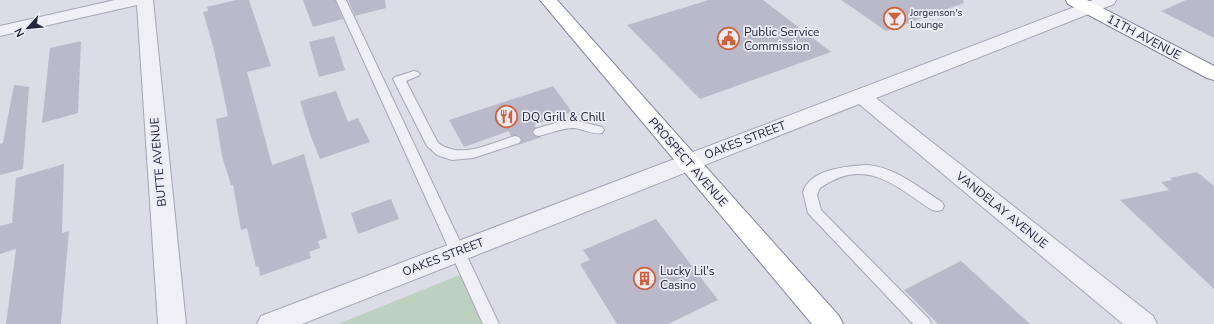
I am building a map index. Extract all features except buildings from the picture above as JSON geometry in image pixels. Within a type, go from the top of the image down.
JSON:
[{"type":"highway","name":"PROSPECT AVENUE","points":[[548,0],[829,324]]},
{"type":"highway","name":"11TH AVENUE","points":[[1081,4],[1214,74]]},
{"type":"street","points":[[0,30],[137,0]]},
{"type":"street","name":"BUTTE AVENUE","points":[[145,0],[172,324]]},
{"type":"street","name":"OAKES STREET","points":[[271,324],[861,96],[1081,4],[1108,0]]},
{"type":"street","name":"VANDELAY AVENUE","points":[[861,96],[1143,324]]},
{"type":"lane","points":[[341,0],[491,324]]},
{"type":"lane","points":[[414,74],[399,79],[433,146],[439,152],[456,155],[470,155],[515,140]]},
{"type":"lane","points":[[539,132],[562,124],[578,124],[598,130]]},
{"type":"lane","points":[[924,324],[815,213],[810,200],[810,190],[815,183],[850,169],[872,169],[889,176],[937,206]]},
{"type":"green space","points":[[467,272],[491,324],[338,324]]},
{"type":"place","name":"Jorgenson's Lounge","points":[[895,18]]},
{"type":"place","name":"Public Service Commission","points":[[728,39]]},
{"type":"place","name":"DQ Grill & Chill","points":[[507,117]]},
{"type":"place","name":"Lucky Lil's Casino","points":[[645,278]]}]
